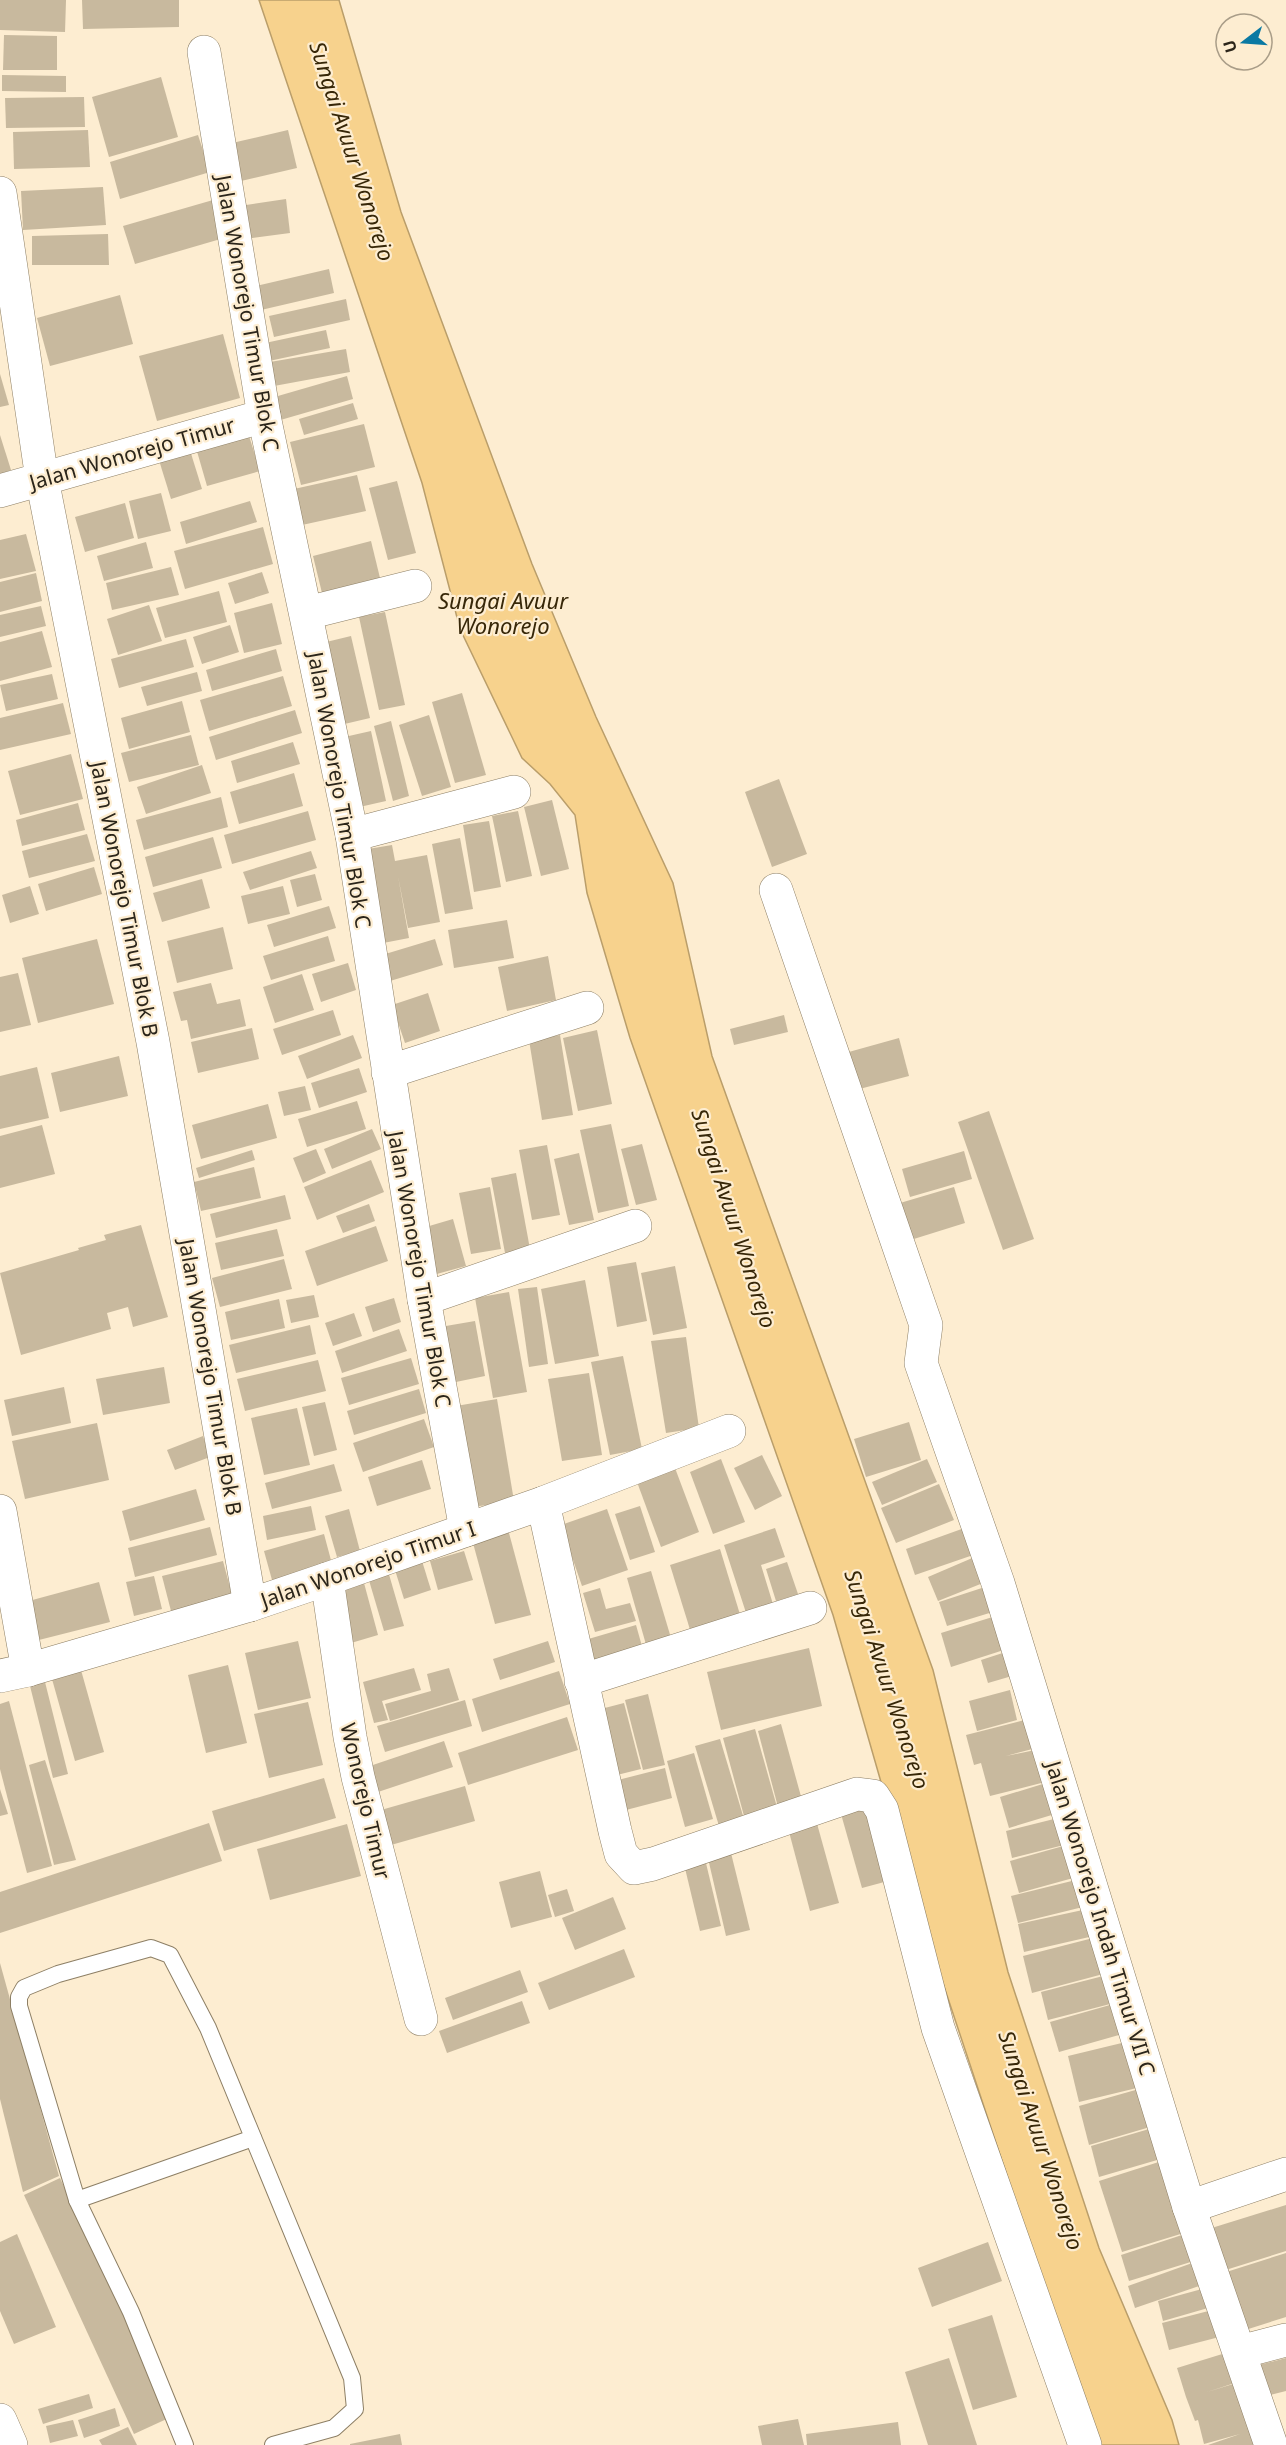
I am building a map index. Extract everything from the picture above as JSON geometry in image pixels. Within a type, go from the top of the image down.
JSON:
[{"type":"street","name":"Jalan Wonorejo Timur Blok C","points":[[204,52],[264,416],[352,835],[424,1299],[466,1530]]},
{"type":"street","name":"Jalan Wonorejo Timur Blok B","points":[[0,193],[42,479],[153,1042],[250,1605]]},
{"type":"street","name":"Jalan Wonorejo Timur","points":[[0,491],[264,416]]},
{"type":"street","points":[[307,613],[415,586]]},
{"type":"street","points":[[352,835],[514,792]]},
{"type":"street","name":"Jalan Wonorejo Indah Timur VII C","points":[[776,890],[926,1324],[921,1364],[998,1583],[1190,2207],[1271,2445]]},
{"type":"street","points":[[388,1072],[587,1008]]},
{"type":"street","points":[[424,1299],[635,1226]]},
{"type":"street","name":"Jalan Wonorejo Timur I","points":[[14,1673],[250,1605],[327,1579],[543,1503],[729,1431]]},
{"type":"street","points":[[543,1503],[621,1854],[634,1868],[653,1864],[857,1794],[873,1796],[882,1810],[938,2028],[1084,2445]]},
{"type":"street","points":[[0,1511],[14,1673]]},
{"type":"street","name":"Wonorejo Timur","points":[[327,1579],[358,1777],[421,2019]]},
{"type":"street","points":[[581,1681],[810,1608]]},
{"type":"street","points":[[1190,2207],[1286,2174]]},
{"type":"street","points":[[1240,2352],[1286,2340]]},
{"type":"street","points":[[0,2420],[11,2445]]},
{"type":"lane","points":[[185,2445],[131,2312],[77,2200],[19,2006],[19,1997],[24,1988],[58,1974],[151,1948],[170,1955],[208,2028],[352,2378],[355,2409],[334,2428],[273,2445]]},
{"type":"lane","points":[[77,2200],[253,2138]]},
{"type":"water","name":"Sungai Avuur Wonorejo","points":[[259,0],[339,0],[401,212],[532,564],[596,717],[673,883],[712,1056],[933,1670],[1008,1972],[1099,2248],[1172,2420],[1179,2445],[1101,2445],[1011,2188],[912,1890],[833,1615],[630,1038],[587,893],[575,815],[550,784],[522,758],[460,629],[422,483]]},
{"type":"building","points":[[0,0],[66,0],[65,32],[0,30]]},
{"type":"building","points":[[82,0],[179,0],[179,27],[83,29]]},
{"type":"building","points":[[4,35],[57,36],[57,70],[3,70]]},
{"type":"building","points":[[2,75],[66,76],[66,92],[2,91]]},
{"type":"building","points":[[161,77],[178,137],[109,157],[92,97]]},
{"type":"building","points":[[84,97],[85,127],[6,128],[5,98]]},
{"type":"building","points":[[88,130],[90,167],[14,169],[13,132]]},
{"type":"building","points":[[288,130],[297,168],[241,181],[232,143]]},
{"type":"building","points":[[198,135],[210,172],[120,199],[110,162]]},
{"type":"building","points":[[103,187],[106,225],[23,230],[21,191]]},
{"type":"building","points":[[286,199],[290,233],[238,240],[233,207]]},
{"type":"building","points":[[213,200],[224,238],[135,264],[123,226]]},
{"type":"building","points":[[108,234],[109,265],[32,265],[32,236]]},
{"type":"building","points":[[329,269],[334,293],[261,310],[256,286]]},
{"type":"building","points":[[120,295],[133,344],[50,366],[37,318]]},
{"type":"building","points":[[346,299],[350,320],[274,337],[269,316]]},
{"type":"building","points":[[326,330],[330,348],[269,361],[265,343]]},
{"type":"building","points":[[223,334],[240,398],[157,421],[139,356]]},
{"type":"building","points":[[346,349],[350,372],[274,386],[270,362]]},
{"type":"building","points":[[0,374],[9,405],[0,407]]},
{"type":"building","points":[[347,376],[353,399],[277,421],[271,398]]},
{"type":"building","points":[[353,403],[358,419],[304,435],[299,419]]},
{"type":"building","points":[[364,424],[375,467],[301,485],[290,442]]},
{"type":"building","points":[[246,426],[260,471],[207,486],[194,441]]},
{"type":"building","points":[[0,435],[11,470],[0,474]]},
{"type":"building","points":[[189,447],[202,489],[171,499],[158,457]]},
{"type":"building","points":[[357,475],[366,511],[302,525],[294,489]]},
{"type":"building","points":[[397,481],[416,553],[388,560],[369,488]]},
{"type":"building","points":[[161,493],[171,531],[138,539],[129,501]]},
{"type":"building","points":[[250,501],[257,522],[186,544],[180,522]]},
{"type":"building","points":[[125,503],[134,538],[85,552],[75,517]]},
{"type":"building","points":[[263,527],[273,564],[185,589],[174,551]]},
{"type":"building","points":[[26,534],[36,571],[0,579],[0,540]]},
{"type":"building","points":[[371,541],[380,578],[322,593],[313,556]]},
{"type":"building","points":[[146,542],[153,568],[104,581],[97,556]]},
{"type":"building","points":[[171,567],[179,595],[112,610],[106,583]]},
{"type":"building","points":[[262,572],[269,593],[235,604],[228,583]]},
{"type":"building","points":[[36,573],[42,601],[0,612],[0,582]]},
{"type":"building","points":[[219,591],[227,622],[165,638],[156,608]]},
{"type":"building","points":[[272,603],[282,644],[244,653],[234,613]]},
{"type":"building","points":[[149,605],[162,641],[118,655],[107,619]]},
{"type":"building","points":[[41,606],[46,626],[0,637],[0,615]]},
{"type":"building","points":[[385,612],[405,705],[379,710],[359,617]]},
{"type":"building","points":[[230,625],[239,652],[202,664],[193,637]]},
{"type":"building","points":[[42,631],[52,667],[0,681],[0,642]]},
{"type":"building","points":[[351,636],[370,718],[336,726],[318,644]]},
{"type":"building","points":[[186,639],[194,667],[119,688],[111,659]]},
{"type":"building","points":[[276,649],[282,671],[212,691],[206,670]]},
{"type":"building","points":[[197,672],[202,691],[147,706],[141,687]]},
{"type":"building","points":[[52,674],[58,699],[6,711],[0,685]]},
{"type":"building","points":[[283,676],[292,706],[209,731],[200,700]]},
{"type":"building","points":[[462,693],[486,775],[455,783],[432,702]]},
{"type":"building","points":[[182,701],[190,732],[129,749],[121,718]]},
{"type":"building","points":[[63,703],[71,734],[0,750],[0,718]]},
{"type":"building","points":[[295,710],[302,733],[216,760],[209,737]]},
{"type":"building","points":[[429,715],[451,787],[422,796],[399,725]]},
{"type":"building","points":[[391,721],[409,796],[393,801],[374,726]]},
{"type":"building","points":[[371,731],[386,801],[355,808],[340,738]]},
{"type":"building","points":[[191,735],[199,765],[129,782],[121,753]]},
{"type":"building","points":[[293,742],[300,764],[237,783],[231,761]]},
{"type":"building","points":[[71,754],[83,799],[20,815],[8,771]]},
{"type":"building","points":[[202,765],[211,793],[146,814],[137,787]]},
{"type":"building","points":[[294,773],[303,806],[239,824],[230,792]]},
{"type":"building","points":[[779,779],[807,854],[772,867],[745,792]]},
{"type":"building","points":[[221,797],[228,827],[144,850],[136,820]]},
{"type":"building","points":[[552,800],[569,869],[541,876],[524,807]]},
{"type":"building","points":[[78,803],[85,830],[22,846],[16,820]]},
{"type":"building","points":[[308,811],[316,840],[232,864],[224,835]]},
{"type":"building","points":[[518,811],[532,876],[506,882],[492,816]]},
{"type":"building","points":[[489,821],[501,887],[474,892],[463,825]]},
{"type":"building","points":[[87,834],[95,861],[29,878],[22,851]]},
{"type":"building","points":[[213,837],[222,868],[153,887],[145,857]]},
{"type":"building","points":[[460,838],[473,909],[445,914],[432,844]]},
{"type":"building","points":[[392,845],[395,861],[427,855],[440,922],[408,928],[398,876],[409,938],[378,944],[362,850]]},
{"type":"building","points":[[311,851],[317,868],[250,890],[243,872]]},
{"type":"building","points":[[94,867],[102,894],[46,911],[38,884]]},
{"type":"building","points":[[315,874],[322,900],[297,907],[290,880]]},
{"type":"building","points":[[202,879],[210,908],[162,922],[153,893]]},
{"type":"building","points":[[30,886],[39,914],[10,923],[2,895]]},
{"type":"building","points":[[283,886],[290,914],[248,924],[241,896]]},
{"type":"building","points":[[329,906],[336,928],[274,947],[267,925]]},
{"type":"building","points":[[507,920],[514,958],[454,968],[448,930]]},
{"type":"building","points":[[223,927],[233,969],[177,983],[167,941]]},
{"type":"building","points":[[328,936],[335,961],[271,980],[263,956]]},
{"type":"building","points":[[97,939],[114,1004],[38,1023],[22,958]]},
{"type":"building","points":[[435,939],[443,965],[390,981],[382,955]]},
{"type":"building","points":[[548,956],[556,1000],[507,1011],[498,967]]},
{"type":"building","points":[[348,963],[356,990],[321,1002],[312,974]]},
{"type":"building","points":[[18,973],[31,1025],[0,1032],[0,977]]},
{"type":"building","points":[[302,974],[314,1010],[275,1023],[263,987]]},
{"type":"building","points":[[211,983],[217,1004],[240,999],[246,1026],[191,1039],[187,1020],[181,1021],[173,992]]},
{"type":"building","points":[[428,993],[440,1031],[405,1043],[392,1005]]},
{"type":"building","points":[[333,1010],[341,1035],[282,1055],[273,1029]]},
{"type":"building","points":[[784,1015],[788,1032],[734,1045],[730,1029]]},
{"type":"building","points":[[252,1028],[259,1059],[198,1073],[191,1042]]},
{"type":"building","points":[[597,1030],[612,1104],[578,1111],[563,1038]]},
{"type":"building","points":[[353,1035],[362,1058],[307,1079],[298,1056]]},
{"type":"building","points":[[560,1035],[573,1115],[542,1120],[529,1040]]},
{"type":"building","points":[[899,1038],[909,1076],[848,1092],[838,1055]]},
{"type":"building","points":[[119,1056],[128,1096],[60,1112],[51,1073]]},
{"type":"building","points":[[37,1067],[49,1118],[0,1129],[0,1076]]},
{"type":"building","points":[[359,1068],[367,1092],[319,1108],[311,1083]]},
{"type":"building","points":[[305,1086],[311,1110],[284,1116],[278,1092]]},
{"type":"building","points":[[357,1101],[366,1129],[307,1147],[298,1119]]},
{"type":"building","points":[[268,1104],[277,1138],[201,1159],[192,1125]]},
{"type":"building","points":[[989,1111],[1034,1239],[1003,1250],[958,1122]]},
{"type":"building","points":[[611,1124],[629,1206],[598,1213],[580,1130]]},
{"type":"building","points":[[42,1125],[55,1174],[0,1188],[0,1136]]},
{"type":"building","points":[[372,1129],[381,1149],[332,1169],[324,1149]]},
{"type":"building","points":[[642,1144],[657,1200],[636,1205],[621,1149]]},
{"type":"building","points":[[547,1145],[560,1215],[532,1220],[519,1150]]},
{"type":"building","points":[[316,1149],[326,1173],[303,1183],[293,1158]]},
{"type":"building","points":[[252,1150],[255,1160],[199,1178],[196,1168]]},
{"type":"building","points":[[964,1151],[972,1179],[910,1197],[902,1169]]},
{"type":"building","points":[[579,1153],[594,1220],[569,1225],[554,1159]]},
{"type":"building","points":[[371,1160],[384,1192],[317,1220],[304,1187]]},
{"type":"building","points":[[254,1167],[261,1198],[201,1211],[194,1182]]},
{"type":"building","points":[[516,1173],[530,1249],[505,1253],[491,1178]]},
{"type":"building","points":[[490,1187],[501,1249],[471,1254],[459,1193]]},
{"type":"building","points":[[954,1187],[965,1223],[901,1243],[890,1206]]},
{"type":"building","points":[[285,1195],[291,1219],[216,1238],[210,1214]]},
{"type":"building","points":[[369,1204],[375,1221],[343,1233],[336,1216]]},
{"type":"building","points":[[453,1219],[466,1266],[433,1275],[419,1229]]},
{"type":"building","points":[[141,1225],[168,1317],[133,1327],[128,1307],[107,1313],[111,1329],[21,1355],[0,1273],[79,1250],[78,1248],[106,1240],[104,1235]]},
{"type":"building","points":[[376,1226],[388,1261],[317,1286],[305,1251]]},
{"type":"building","points":[[277,1229],[284,1256],[221,1270],[215,1243]]},
{"type":"building","points":[[284,1259],[292,1289],[220,1307],[212,1278]]},
{"type":"building","points":[[636,1262],[647,1321],[617,1327],[607,1267]]},
{"type":"building","points":[[675,1266],[687,1328],[653,1335],[641,1273]]},
{"type":"building","points":[[585,1280],[599,1356],[555,1364],[541,1289]]},
{"type":"building","points":[[537,1287],[548,1364],[529,1367],[518,1289]]},
{"type":"building","points":[[509,1292],[527,1392],[493,1398],[475,1298]]},
{"type":"building","points":[[314,1295],[319,1317],[291,1323],[286,1300]]},
{"type":"building","points":[[394,1298],[401,1322],[373,1332],[365,1307]]},
{"type":"building","points":[[279,1299],[285,1328],[231,1340],[225,1312]]},
{"type":"building","points":[[354,1313],[362,1336],[333,1346],[325,1323]]},
{"type":"building","points":[[475,1321],[485,1376],[451,1383],[440,1327]]},
{"type":"building","points":[[310,1325],[316,1354],[236,1373],[229,1345]]},
{"type":"building","points":[[399,1329],[407,1351],[342,1373],[335,1351]]},
{"type":"building","points":[[686,1337],[699,1428],[666,1433],[651,1341]]},
{"type":"building","points":[[623,1356],[642,1449],[610,1455],[591,1362]]},
{"type":"building","points":[[411,1358],[419,1384],[349,1405],[341,1378]]},
{"type":"building","points":[[318,1360],[326,1391],[245,1411],[237,1379]]},
{"type":"building","points":[[164,1367],[170,1403],[103,1415],[96,1379]]},
{"type":"building","points":[[589,1373],[602,1455],[562,1461],[548,1379]]},
{"type":"building","points":[[64,1387],[71,1423],[12,1436],[4,1400]]},
{"type":"building","points":[[419,1389],[426,1413],[354,1435],[347,1411]]},
{"type":"building","points":[[497,1399],[514,1501],[473,1507],[456,1406]]},
{"type":"building","points":[[325,1402],[337,1450],[314,1456],[302,1407]]},
{"type":"building","points":[[297,1408],[310,1465],[264,1475],[251,1418]]},
{"type":"building","points":[[424,1419],[434,1447],[363,1472],[353,1443]]},
{"type":"building","points":[[909,1422],[921,1460],[866,1477],[854,1439]]},
{"type":"building","points":[[97,1423],[109,1480],[25,1499],[12,1441]]},
{"type":"building","points":[[203,1436],[210,1457],[175,1470],[167,1450]]},
{"type":"building","points":[[762,1455],[782,1496],[755,1510],[734,1468]]},
{"type":"building","points":[[721,1459],[745,1522],[713,1534],[690,1472]]},
{"type":"building","points":[[927,1459],[937,1482],[882,1505],[872,1482]]},
{"type":"building","points":[[422,1460],[431,1489],[377,1506],[368,1477]]},
{"type":"building","points":[[334,1464],[342,1491],[272,1509],[265,1483]]},
{"type":"building","points":[[675,1468],[699,1532],[661,1547],[637,1482]]},
{"type":"building","points":[[939,1484],[954,1520],[896,1543],[881,1508]]},
{"type":"building","points":[[196,1489],[205,1520],[130,1541],[122,1511]]},
{"type":"building","points":[[311,1506],[316,1530],[267,1540],[263,1516]]},
{"type":"building","points":[[640,1506],[655,1552],[630,1560],[615,1514]]},
{"type":"building","points":[[349,1509],[360,1551],[337,1557],[325,1516]]},
{"type":"building","points":[[607,1509],[628,1570],[582,1586],[561,1525]]},
{"type":"building","points":[[970,1526],[979,1553],[915,1575],[906,1549]]},
{"type":"building","points":[[210,1527],[217,1555],[135,1577],[128,1548]]},
{"type":"building","points":[[775,1528],[785,1557],[761,1565],[776,1614],[749,1622],[724,1545]]},
{"type":"building","points":[[509,1533],[531,1615],[495,1624],[473,1543]]},
{"type":"building","points":[[324,1534],[332,1564],[272,1580],[264,1551]]},
{"type":"building","points":[[720,1549],[742,1621],[692,1636],[670,1565]]},
{"type":"building","points":[[464,1551],[473,1580],[438,1590],[430,1561]]},
{"type":"building","points":[[977,1556],[988,1581],[938,1601],[928,1577]]},
{"type":"building","points":[[223,1561],[232,1595],[171,1611],[162,1576]]},
{"type":"building","points":[[422,1561],[431,1590],[404,1599],[395,1570]]},
{"type":"building","points":[[787,1562],[798,1594],[776,1601],[766,1569]]},
{"type":"building","points":[[388,1571],[404,1626],[384,1631],[368,1577]]},
{"type":"building","points":[[651,1571],[674,1648],[649,1655],[627,1578]]},
{"type":"building","points":[[154,1576],[162,1609],[134,1616],[126,1582]]},
{"type":"building","points":[[99,1582],[110,1622],[35,1641],[25,1602]]},
{"type":"building","points":[[364,1583],[378,1635],[351,1643],[336,1591]]},
{"type":"building","points":[[988,1586],[996,1611],[947,1626],[939,1602]]},
{"type":"building","points":[[600,1588],[606,1609],[630,1603],[636,1621],[595,1632],[583,1593]]},
{"type":"building","points":[[999,1615],[1010,1648],[951,1667],[941,1633]]},
{"type":"building","points":[[636,1625],[645,1657],[595,1673],[585,1640]]},
{"type":"building","points":[[298,1641],[311,1698],[258,1710],[245,1653]]},
{"type":"building","points":[[548,1641],[555,1662],[500,1680],[493,1659]]},
{"type":"building","points":[[809,1648],[822,1706],[721,1730],[707,1672]]},
{"type":"building","points":[[1012,1650],[1019,1674],[988,1683],[981,1660]]},
{"type":"building","points":[[228,1665],[247,1743],[206,1753],[188,1675]]},
{"type":"building","points":[[414,1668],[421,1690],[382,1701],[388,1720],[374,1723],[363,1682]]},
{"type":"building","points":[[449,1668],[459,1700],[390,1721],[385,1704],[431,1691],[427,1674]]},
{"type":"building","points":[[81,1670],[104,1752],[75,1761],[52,1679]]},
{"type":"building","points":[[559,1671],[570,1704],[482,1732],[472,1699]]},
{"type":"building","points":[[44,1678],[68,1774],[53,1778],[29,1682]]},
{"type":"building","points":[[1010,1690],[1017,1720],[977,1731],[969,1701]]},
{"type":"building","points":[[648,1694],[665,1765],[643,1770],[625,1700]]},
{"type":"building","points":[[465,1700],[472,1726],[385,1752],[377,1726]]},
{"type":"building","points":[[9,1701],[52,1866],[27,1873],[0,1769],[0,1704]]},
{"type":"building","points":[[308,1702],[323,1765],[269,1778],[254,1714]]},
{"type":"building","points":[[624,1703],[641,1769],[613,1776],[597,1710]]},
{"type":"building","points":[[567,1717],[578,1750],[468,1785],[458,1753]]},
{"type":"building","points":[[1036,1717],[1044,1746],[1006,1756],[1040,1749],[1049,1781],[990,1796],[981,1763],[974,1765],[966,1735]]},
{"type":"building","points":[[781,1724],[802,1800],[778,1807],[758,1731]]},
{"type":"building","points":[[755,1729],[777,1807],[744,1816],[723,1738]]},
{"type":"building","points":[[720,1739],[744,1819],[719,1826],[695,1746]]},
{"type":"building","points":[[444,1741],[453,1767],[369,1795],[361,1769]]},
{"type":"building","points":[[694,1753],[713,1819],[685,1827],[667,1761]]},
{"type":"building","points":[[45,1760],[76,1860],[54,1865],[29,1765]]},
{"type":"building","points":[[665,1768],[672,1798],[626,1810],[618,1780]]},
{"type":"building","points":[[324,1778],[336,1818],[224,1851],[212,1811]]},
{"type":"building","points":[[1046,1783],[1055,1814],[1009,1828],[1000,1797]]},
{"type":"building","points":[[465,1786],[475,1821],[384,1847],[374,1812]]},
{"type":"building","points":[[0,1789],[8,1814],[0,1816]]},
{"type":"building","points":[[868,1807],[888,1881],[862,1888],[841,1814]]},
{"type":"building","points":[[1066,1816],[1072,1843],[1012,1858],[1006,1831]]},
{"type":"building","points":[[816,1820],[839,1903],[810,1911],[788,1828]]},
{"type":"building","points":[[209,1823],[222,1861],[0,1933],[0,1892]]},
{"type":"building","points":[[347,1824],[361,1876],[270,1900],[257,1849]]},
{"type":"building","points":[[1074,1843],[1084,1875],[1019,1893],[1010,1861]]},
{"type":"building","points":[[730,1849],[750,1930],[726,1936],[707,1854]]},
{"type":"building","points":[[705,1859],[721,1926],[700,1931],[684,1864]]},
{"type":"building","points":[[540,1871],[552,1917],[511,1928],[499,1882]]},
{"type":"building","points":[[1084,1878],[1091,1905],[1018,1923],[1011,1896]]},
{"type":"building","points":[[567,1889],[574,1911],[555,1917],[548,1895]]},
{"type":"building","points":[[613,1897],[626,1929],[575,1950],[562,1918]]},
{"type":"building","points":[[1092,1908],[1098,1935],[1024,1952],[1018,1924]]},
{"type":"building","points":[[1097,1937],[1107,1973],[1032,1993],[1023,1956]]},
{"type":"building","points":[[624,1949],[635,1977],[549,2010],[538,1983]]},
{"type":"building","points":[[0,1963],[59,2176],[23,2192],[0,2099]]},
{"type":"building","points":[[520,1970],[528,1992],[453,2020],[445,1998]]},
{"type":"building","points":[[1111,1974],[1118,2002],[1048,2020],[1041,1992]]},
{"type":"building","points":[[522,2001],[530,2023],[447,2053],[439,2031]]},
{"type":"building","points":[[1117,2003],[1126,2033],[1059,2052],[1050,2022]]},
{"type":"building","points":[[1130,2041],[1141,2087],[1079,2102],[1068,2056]]},
{"type":"building","points":[[1139,2089],[1150,2127],[1089,2145],[1079,2106]]},
{"type":"building","points":[[1156,2127],[1164,2158],[1099,2177],[1091,2146]]},
{"type":"building","points":[[1165,2160],[1187,2232],[1122,2252],[1099,2181]]},
{"type":"building","points":[[60,2178],[171,2417],[134,2434],[24,2195]]},
{"type":"building","points":[[1286,2205],[1286,2251],[1216,2273],[1202,2231]]},
{"type":"building","points":[[17,2234],[56,2327],[14,2344],[0,2311],[0,2242]]},
{"type":"building","points":[[1185,2234],[1194,2261],[1129,2281],[1121,2255]]},
{"type":"building","points":[[988,2242],[1002,2281],[932,2307],[918,2268]]},
{"type":"building","points":[[1286,2253],[1286,2317],[1239,2332],[1220,2274]]},
{"type":"building","points":[[1195,2262],[1202,2285],[1135,2308],[1128,2286]]},
{"type":"building","points":[[1202,2289],[1208,2308],[1163,2321],[1158,2301]]},
{"type":"building","points":[[1220,2308],[1227,2335],[1169,2350],[1162,2323]]},
{"type":"building","points":[[992,2315],[1017,2397],[973,2410],[948,2329]]},
{"type":"building","points":[[1232,2351],[1241,2381],[1207,2392],[1243,2381],[1264,2445],[1208,2445],[1240,2434],[1204,2444],[1198,2420],[1195,2421],[1186,2397],[1177,2368]]},
{"type":"building","points":[[949,2358],[977,2445],[928,2445],[905,2372]]},
{"type":"building","points":[[1286,2358],[1286,2391],[1262,2397],[1255,2366]]},
{"type":"building","points":[[89,2394],[93,2408],[43,2424],[38,2409]]},
{"type":"building","points":[[115,2408],[120,2426],[84,2438],[78,2420]]},
{"type":"building","points":[[798,2419],[804,2445],[762,2445],[758,2426]]},
{"type":"building","points":[[73,2420],[78,2436],[50,2443],[46,2426]]},
{"type":"building","points":[[898,2422],[901,2445],[807,2445],[806,2434]]},
{"type":"building","points":[[128,2427],[137,2445],[102,2445],[99,2440]]},
{"type":"building","points":[[400,2434],[402,2445],[350,2445],[350,2444]]}]
